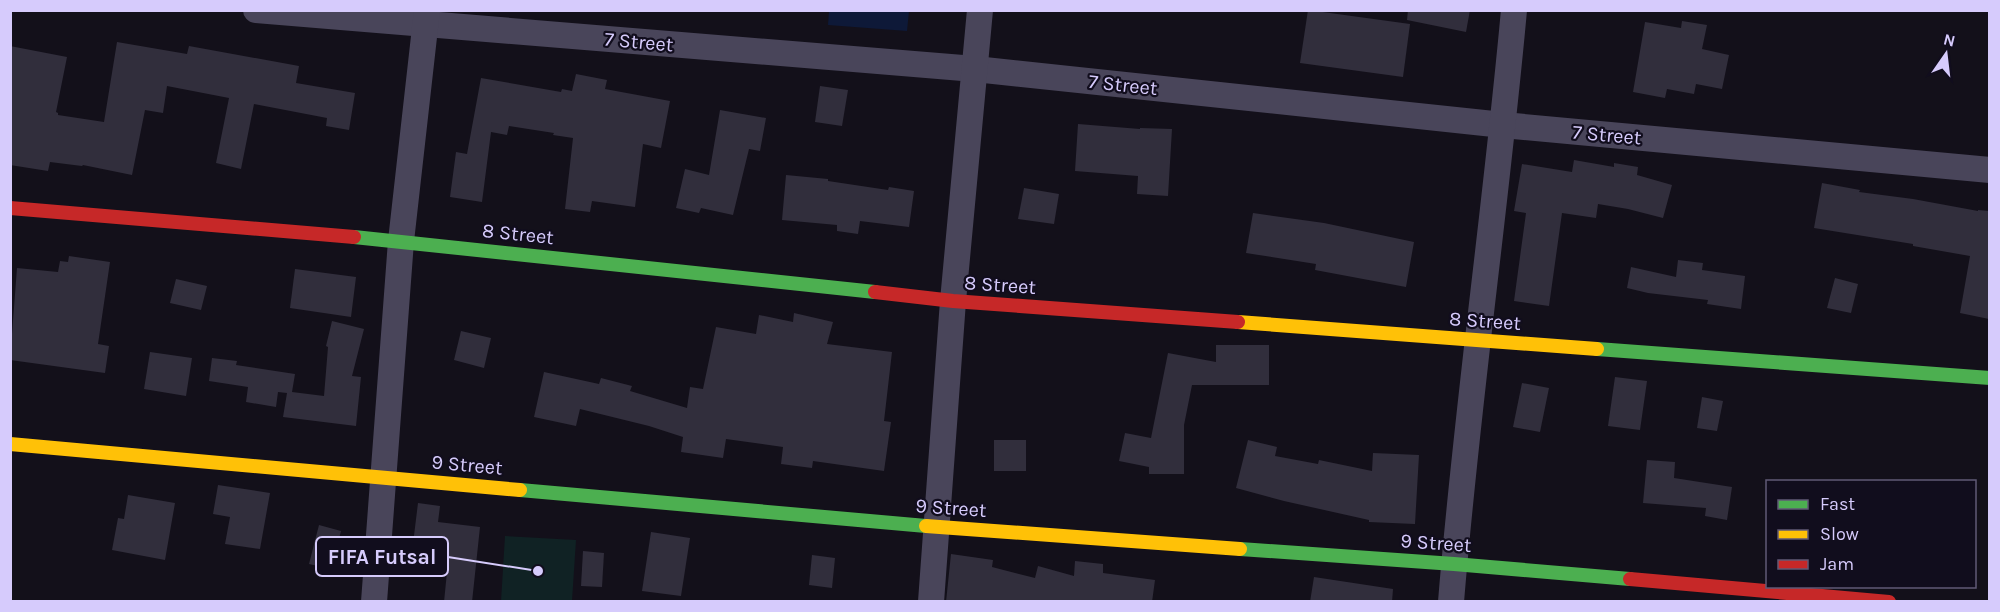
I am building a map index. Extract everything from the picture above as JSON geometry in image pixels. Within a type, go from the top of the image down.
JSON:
[{"type":"street","name":"7 Street","points":[[256,10],[427,17],[975,69],[1503,125],[1989,170]]},
{"type":"street","points":[[931,602],[953,301],[980,10]]},
{"type":"street","points":[[1451,602],[1476,340],[1503,125],[1514,10]]},
{"type":"street","points":[[374,602],[402,241],[427,17]]},
{"type":"street","name":"8 Street","points":[[10,208],[402,241],[953,301],[1989,378]]},
{"type":"street","name":"9 Street","points":[[10,444],[937,527],[1454,564],[1889,602]]},
{"type":"shaded area","points":[[505,536],[576,540],[572,601],[501,601]]},
{"type":"water","points":[[829,11],[909,11],[907,31],[828,25]]},
{"type":"building","points":[[1308,10],[1410,24],[1403,77],[1300,63]]},
{"type":"building","points":[[1408,10],[1470,10],[1466,32],[1407,20]]},
{"type":"building","points":[[1682,21],[1707,25],[1702,49],[1729,55],[1722,89],[1696,84],[1694,94],[1667,89],[1665,98],[1633,92],[1645,22],[1681,28]]},
{"type":"building","points":[[117,42],[187,54],[189,46],[299,66],[296,83],[355,93],[349,130],[326,126],[327,118],[254,104],[241,169],[216,163],[229,98],[167,86],[163,113],[145,110],[132,175],[83,165],[50,162],[48,171],[10,165],[10,46],[67,57],[56,112],[58,115],[104,122]]},
{"type":"building","points":[[576,74],[607,80],[605,89],[670,101],[661,148],[643,144],[635,207],[592,201],[590,212],[565,209],[573,138],[509,126],[507,135],[491,132],[482,202],[450,197],[456,152],[467,154],[481,78],[561,92],[562,89],[572,91]]},
{"type":"building","points":[[820,86],[848,90],[842,126],[815,122]]},
{"type":"building","points":[[720,110],[766,118],[760,151],[749,149],[733,215],[701,208],[699,213],[676,208],[685,169],[709,175]]},
{"type":"building","points":[[1078,124],[1172,129],[1168,196],[1137,194],[1138,176],[1075,171]]},
{"type":"building","points":[[1574,160],[1614,167],[1614,163],[1638,167],[1637,175],[1672,185],[1663,218],[1598,204],[1596,218],[1562,213],[1549,306],[1514,301],[1526,213],[1514,211],[1522,164],[1572,172]]},
{"type":"building","points":[[786,175],[828,179],[828,181],[888,190],[889,187],[914,191],[909,227],[860,221],[858,234],[837,231],[837,225],[782,220]]},
{"type":"building","points":[[1822,183],[1860,190],[1859,192],[1989,211],[1989,319],[1960,313],[1970,256],[1814,228]]},
{"type":"building","points":[[1024,188],[1059,194],[1054,224],[1018,219]]},
{"type":"building","points":[[1253,213],[1324,223],[1414,242],[1406,287],[1315,270],[1316,264],[1246,253]]},
{"type":"building","points":[[69,256],[110,262],[98,344],[109,346],[105,373],[10,360],[17,268],[58,272],[60,261],[68,262]]},
{"type":"building","points":[[1678,260],[1703,263],[1702,270],[1745,276],[1741,309],[1707,304],[1708,300],[1648,293],[1627,288],[1631,267],[1676,277]]},
{"type":"building","points":[[295,269],[356,277],[351,317],[290,308]]},
{"type":"building","points":[[1835,278],[1858,284],[1851,313],[1827,308]]},
{"type":"building","points":[[176,279],[207,286],[201,310],[170,303]]},
{"type":"building","points":[[794,313],[833,322],[827,344],[892,352],[884,421],[891,422],[884,471],[813,461],[812,468],[781,464],[783,447],[726,439],[723,458],[681,452],[683,437],[580,409],[576,426],[534,417],[544,372],[599,384],[601,378],[632,386],[630,391],[687,408],[690,387],[703,389],[716,327],[756,334],[759,315],[793,322]]},
{"type":"building","points":[[332,321],[364,329],[352,376],[361,377],[356,426],[283,417],[287,393],[278,392],[276,407],[246,402],[248,387],[209,381],[212,358],[237,361],[236,365],[295,374],[292,392],[324,396],[328,347],[326,346]]},
{"type":"building","points":[[461,331],[491,338],[484,368],[454,360]]},
{"type":"building","points":[[1216,345],[1269,345],[1269,385],[1192,385],[1184,425],[1184,474],[1149,474],[1149,467],[1119,461],[1125,433],[1151,438],[1168,353],[1216,362]]},
{"type":"building","points":[[150,352],[192,358],[186,396],[144,389]]},
{"type":"building","points":[[1615,377],[1647,381],[1640,430],[1608,426]]},
{"type":"building","points":[[1522,383],[1549,388],[1540,432],[1513,427]]},
{"type":"building","points":[[1702,397],[1723,401],[1717,431],[1697,428]]},
{"type":"building","points":[[994,440],[1026,440],[1026,471],[994,471]]},
{"type":"building","points":[[1248,440],[1277,447],[1275,456],[1318,464],[1319,460],[1372,471],[1373,453],[1419,455],[1415,524],[1369,522],[1369,520],[1236,488]]},
{"type":"building","points":[[1647,460],[1675,462],[1674,478],[1732,487],[1727,520],[1705,516],[1706,508],[1643,503]]},
{"type":"building","points":[[218,485],[270,493],[260,549],[225,544],[230,517],[213,514]]},
{"type":"building","points":[[128,495],[175,503],[165,560],[112,550],[118,518],[124,519]]},
{"type":"building","points":[[418,503],[440,506],[438,522],[480,527],[472,602],[444,602],[447,572],[410,568]]},
{"type":"building","points":[[319,525],[341,531],[331,569],[309,564]]},
{"type":"building","points":[[651,532],[690,538],[681,596],[642,591]]},
{"type":"building","points":[[583,551],[604,553],[602,587],[581,586]]},
{"type":"building","points":[[951,554],[993,560],[992,567],[1035,578],[1038,566],[1074,576],[1075,561],[1103,564],[1103,573],[1155,580],[1152,602],[946,602]]},
{"type":"building","points":[[812,555],[835,558],[832,588],[809,585]]},
{"type":"building","points":[[1314,577],[1393,589],[1392,602],[1310,602]]},
{"type":"traffic: fast","points":[[354,237],[875,292]]},
{"type":"traffic: fast","points":[[1597,349],[1990,378]]},
{"type":"traffic: fast","points":[[520,490],[926,526]]},
{"type":"traffic: fast","points":[[1240,549],[1630,579]]},
{"type":"traffic: slow","points":[[1238,322],[1597,349]]},
{"type":"traffic: slow","points":[[10,444],[520,490]]},
{"type":"traffic: slow","points":[[926,526],[1240,549]]},
{"type":"traffic: jam","points":[[10,208],[354,237]]},
{"type":"traffic: jam","points":[[875,292],[953,301],[1238,322]]},
{"type":"traffic: jam","points":[[1630,579],[1889,602]]},
{"type":"place","name":"FIFA Futsal","points":[[538,571]]}]
